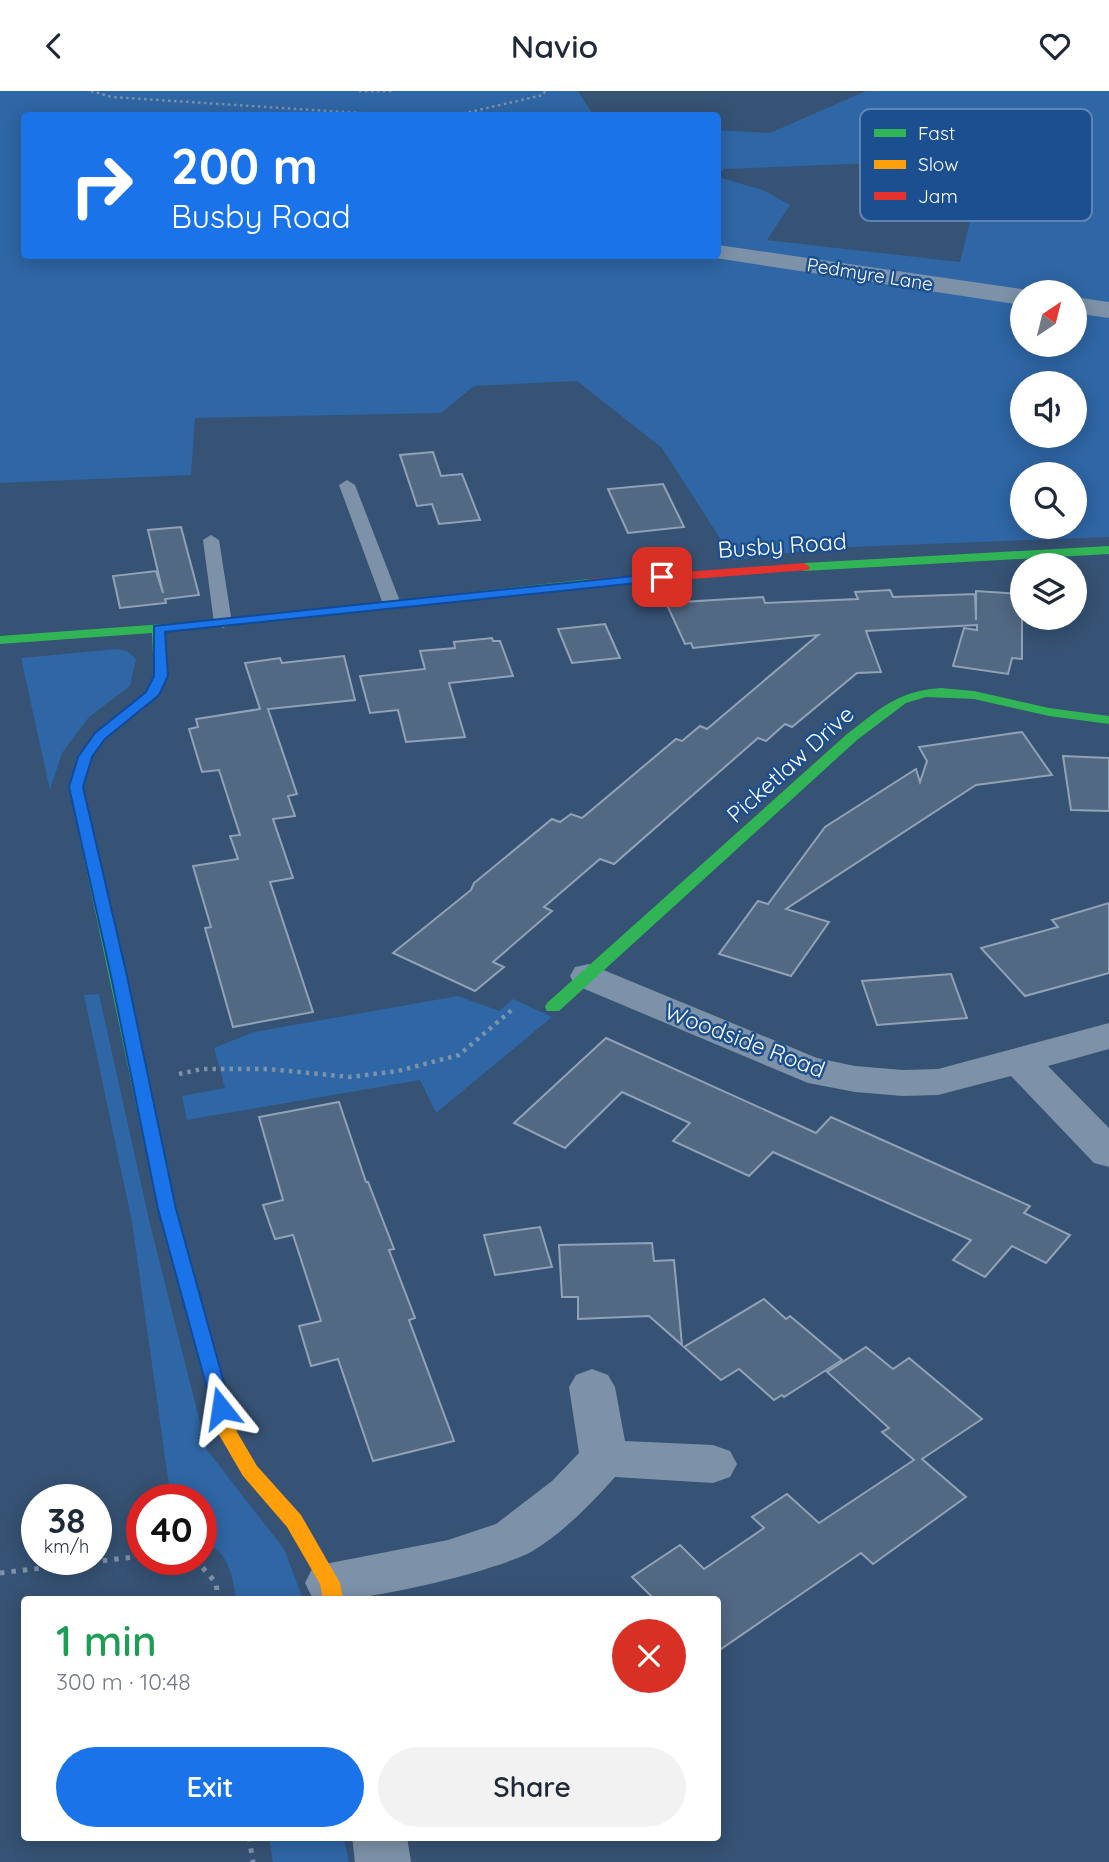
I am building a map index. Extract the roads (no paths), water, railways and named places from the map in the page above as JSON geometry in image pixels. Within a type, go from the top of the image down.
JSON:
[{"type":"street","name":"Pedmyre Lane","points":[[721,251],[1010,295]]},
{"type":"street","points":[[1087,307],[1109,310]]},
{"type":"street","name":"Busby Road","points":[[0,640],[223,623],[771,567],[1109,550]]},
{"type":"street","points":[[158,629],[161,676],[152,695],[100,736],[85,757],[76,787],[167,1209],[228,1433],[250,1471],[294,1521],[331,1591],[448,1560],[513,1538],[569,1495],[604,1458],[713,1464]]},
{"type":"street","name":"Picketlaw Drive","points":[[553,1007],[852,737],[893,704],[933,691],[967,694],[1042,711],[1109,720]]},
{"type":"street","name":"Woodside Road","points":[[589,976],[808,1070],[855,1079],[903,1083],[938,1082],[1021,1062],[1109,1036]]},
{"type":"street","points":[[1021,1062],[1109,1153]]},
{"type":"street","points":[[592,1387],[604,1458]]},
{"type":"street","points":[[380,1841],[383,1862]]},
{"type":"lane","points":[[346,485],[392,604]]},
{"type":"lane","points":[[211,540],[223,623]]}]
